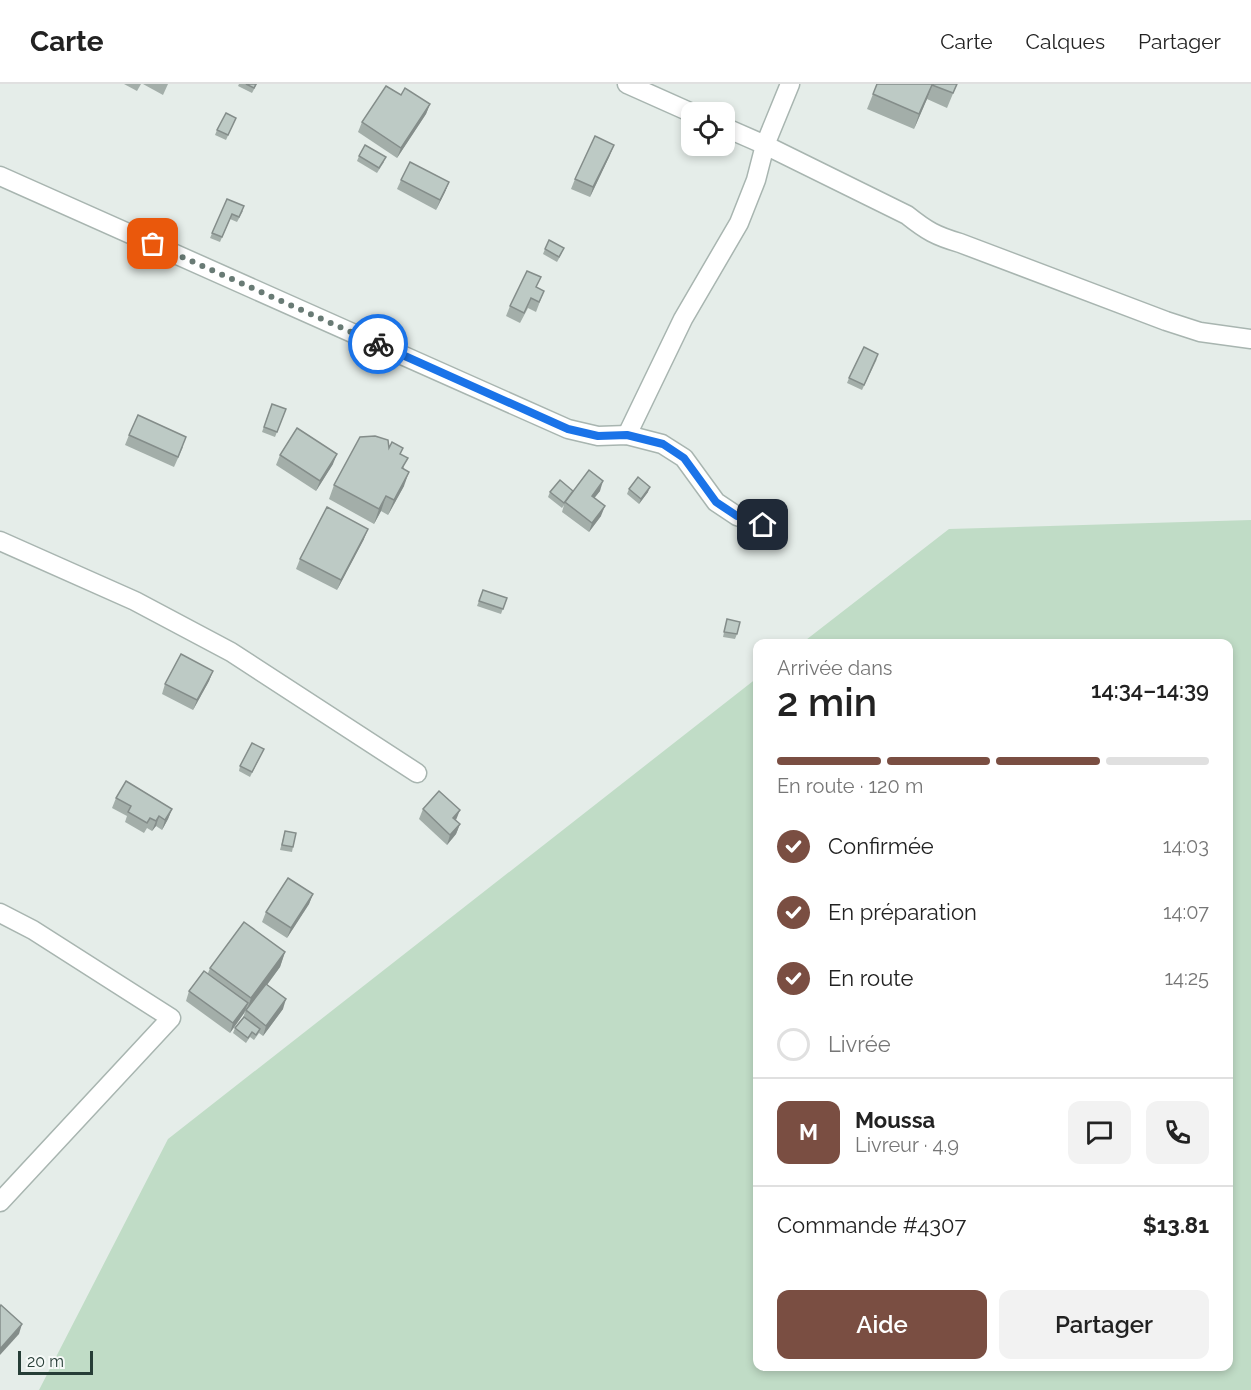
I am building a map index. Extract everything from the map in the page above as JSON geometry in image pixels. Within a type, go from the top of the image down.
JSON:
[{"type":"street","points":[[627,84],[681,107]]},
{"type":"street","points":[[627,435],[683,320],[739,223],[756,180],[765,145],[790,84]]},
{"type":"street","points":[[735,132],[907,215],[927,231],[942,238],[1166,321],[1200,332],[1251,339]]},
{"type":"street","points":[[0,176],[568,429],[598,436],[627,435],[663,444],[684,458],[716,502],[737,516],[763,525]]},
{"type":"street","points":[[0,541],[135,601],[231,652],[417,773]]},
{"type":"street","points":[[0,913],[33,930],[171,1018],[0,1202]]},
{"type":"green space","points":[[1251,520],[1251,1390],[39,1390],[168,1139],[753,681],[753,1371],[1233,1371],[1233,639],[807,639],[949,529]]},
{"type":"building","points":[[877,84],[957,84],[953,93],[932,85],[919,114],[873,94]]},
{"type":"building","points":[[386,86],[401,95],[405,88],[430,104],[401,148],[362,122]]},
{"type":"building","points":[[226,113],[236,118],[228,135],[217,130]]},
{"type":"building","points":[[595,136],[614,145],[593,187],[575,179]]},
{"type":"building","points":[[365,145],[386,157],[379,168],[359,156]]},
{"type":"building","points":[[410,162],[449,182],[440,200],[401,180]]},
{"type":"building","points":[[227,199],[244,206],[239,217],[232,214],[222,237],[212,233]]},
{"type":"building","points":[[549,240],[564,248],[559,257],[545,249]]},
{"type":"building","points":[[527,271],[541,277],[536,287],[544,291],[539,302],[531,298],[524,313],[510,306]]},
{"type":"building","points":[[864,347],[878,354],[864,385],[849,378]]},
{"type":"building","points":[[272,404],[286,409],[277,432],[264,427]]},
{"type":"building","points":[[138,415],[186,437],[178,457],[129,435]]},
{"type":"building","points":[[297,428],[337,454],[320,481],[280,455]]},
{"type":"building","points":[[375,436],[388,440],[389,448],[392,442],[403,448],[400,454],[408,458],[402,468],[409,472],[394,500],[386,496],[379,509],[334,485],[360,437]]},
{"type":"building","points":[[589,470],[603,481],[592,496],[605,506],[592,523],[565,502]]},
{"type":"building","points":[[638,477],[650,487],[641,499],[629,489]]},
{"type":"building","points":[[560,480],[573,491],[564,503],[550,492]]},
{"type":"building","points":[[327,507],[368,529],[341,580],[300,559]]},
{"type":"building","points":[[483,590],[507,598],[503,609],[479,601]]},
{"type":"building","points":[[727,619],[740,622],[737,634],[724,632]]},
{"type":"building","points":[[181,654],[213,671],[197,700],[165,684]]},
{"type":"building","points":[[252,743],[264,749],[252,772],[240,766]]},
{"type":"building","points":[[126,781],[172,809],[165,820],[159,816],[156,821],[150,818],[147,823],[128,812],[131,806],[116,798]]},
{"type":"building","points":[[439,791],[460,810],[453,818],[460,824],[450,835],[423,809]]},
{"type":"building","points":[[285,831],[296,833],[293,847],[282,845]]},
{"type":"building","points":[[288,878],[313,894],[291,928],[266,912]]},
{"type":"building","points":[[244,922],[285,952],[251,998],[210,968]]},
{"type":"building","points":[[204,971],[248,1003],[233,1023],[189,991]]},
{"type":"building","points":[[266,984],[286,999],[266,1026],[246,1010]]},
{"type":"building","points":[[244,1017],[260,1029],[256,1035],[252,1032],[248,1038],[235,1028]]},
{"type":"building","points":[[1,1305],[22,1324],[0,1349],[0,1307]]},
{"type":"way so far","points":[[153,244],[378,344]]},
{"type":"route","points":[[378,344],[568,429],[598,436],[627,435],[663,444],[684,458],[716,502],[737,516],[763,525]]}]
